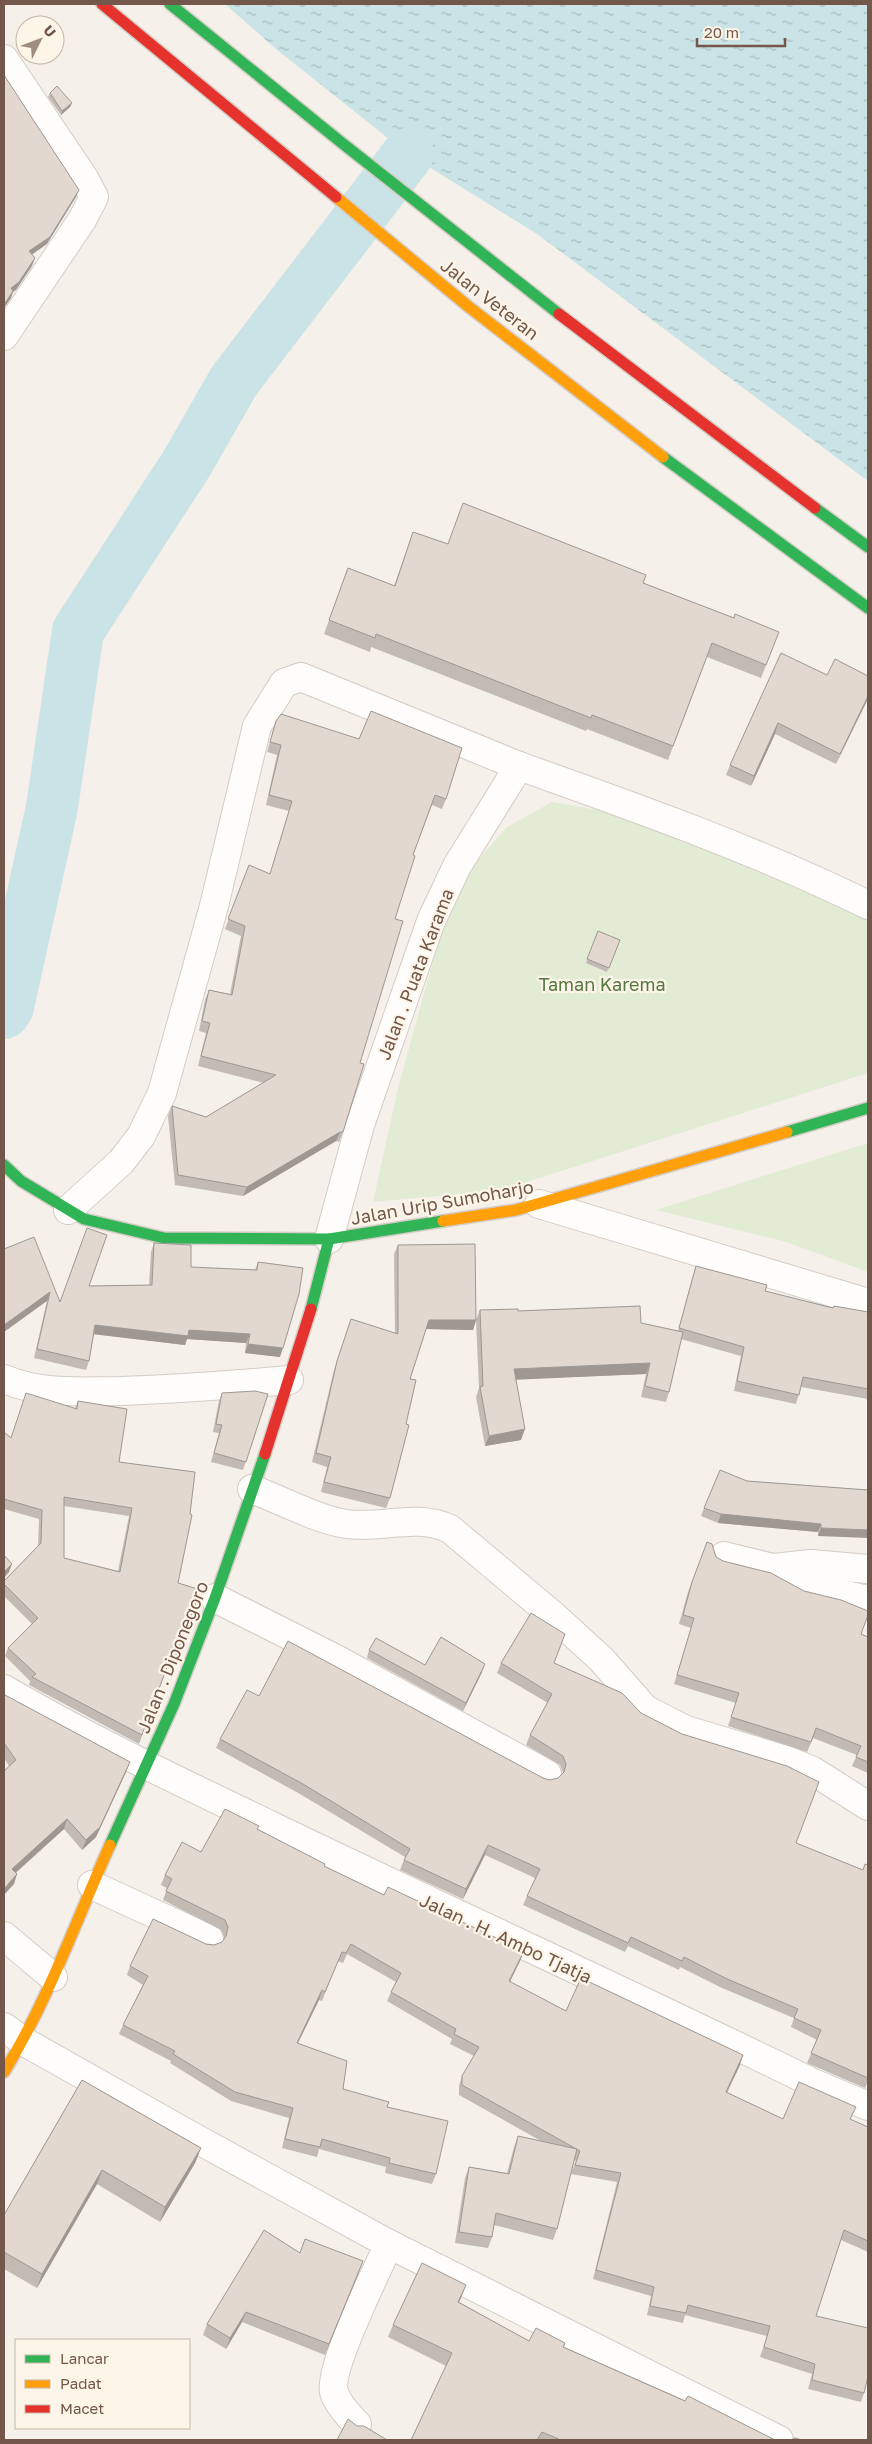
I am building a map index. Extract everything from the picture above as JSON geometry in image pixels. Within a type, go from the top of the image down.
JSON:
[{"type":"main road","name":"Jalan Veteran","points":[[102,4],[201,83],[470,307],[698,482],[868,608]]},
{"type":"main road","name":"Jalan Veteran","points":[[170,4],[502,269],[715,435],[868,547]]},
{"type":"main road","name":"Jalan Urip Sumoharjo","points":[[4,1165],[21,1181],[84,1220],[164,1238],[328,1239],[516,1210],[868,1108]]},
{"type":"main road","name":"Jalan . Diponegoro","points":[[4,2072],[14,2034],[53,1977],[92,1885],[174,1704],[215,1598],[289,1380],[307,1324],[328,1239]]},
{"type":"street","points":[[4,59],[84,178],[94,197],[82,220],[4,336]]},
{"type":"street","points":[[68,1210],[121,1162],[141,1136],[162,1093],[214,906],[258,726],[284,683],[301,677],[519,766],[641,810],[807,875],[868,905]]},
{"type":"street","name":"Jalan . Puata Karama","points":[[328,1239],[360,1125],[431,921],[457,866],[519,766]]},
{"type":"street","points":[[539,1204],[808,1283],[868,1303]]},
{"type":"street","points":[[4,1379],[32,1389],[58,1392],[157,1390],[289,1380]]},
{"type":"street","points":[[252,1488],[307,1511],[345,1524],[366,1525],[423,1520],[437,1523],[450,1529],[555,1617],[602,1660],[645,1709],[686,1730],[797,1764],[868,1806]]},
{"type":"street","points":[[724,1556],[773,1568],[808,1587],[868,1600]]},
{"type":"street","points":[[773,1568],[811,1564],[868,1569]]},
{"type":"street","points":[[215,1598],[336,1658],[547,1774]]},
{"type":"street","name":"Jalan . H. Ambo Tjatja","points":[[4,1689],[46,1714],[147,1765],[455,1914],[868,2106]]},
{"type":"street","points":[[92,1885],[209,1939]]},
{"type":"street","points":[[4,1936],[53,1977]]},
{"type":"street","points":[[14,2034],[195,2138],[389,2244],[779,2440]]},
{"type":"street","points":[[357,2424],[348,2416],[334,2393],[335,2379],[347,2339],[389,2244]]},
{"type":"green space","name":"Taman Karema","points":[[552,802],[632,816],[804,885],[868,920],[868,1073],[502,1190],[373,1202],[398,1088],[436,950],[465,875],[507,827]]},
{"type":"green space","points":[[868,1143],[868,1272],[786,1242],[656,1210]]},
{"type":"water","points":[[225,4],[868,4],[868,481],[537,234],[408,154],[276,49]]},
{"type":"building","points":[[4,75],[79,190],[50,237],[29,251],[35,258],[19,282],[11,288],[13,291],[4,305]]},
{"type":"building","points":[[57,86],[72,103],[62,111],[50,93]]},
{"type":"building","points":[[463,503],[646,575],[643,583],[734,618],[735,614],[779,632],[766,665],[712,643],[673,746],[592,715],[591,718],[376,634],[375,638],[329,620],[348,568],[395,586],[413,532],[448,544]]},
{"type":"building","points":[[781,653],[827,675],[835,659],[868,676],[868,696],[840,754],[778,723],[754,776],[730,765]]},
{"type":"building","points":[[371,711],[462,748],[446,799],[435,795],[413,855],[415,856],[395,919],[403,921],[360,1063],[364,1064],[343,1132],[247,1187],[178,1175],[172,1106],[206,1117],[276,1075],[201,1056],[210,1023],[202,1021],[209,990],[232,995],[245,926],[228,919],[249,865],[270,874],[292,801],[269,795],[281,745],[270,742],[276,721],[281,714],[359,739]]},
{"type":"building","points":[[598,931],[620,940],[609,968],[587,959]]},
{"type":"building","points":[[87,1228],[107,1235],[89,1286],[152,1285],[154,1243],[191,1245],[191,1267],[257,1270],[258,1262],[303,1268],[299,1294],[283,1348],[248,1344],[250,1334],[189,1330],[188,1336],[95,1325],[89,1361],[37,1349],[50,1292],[4,1325],[4,1249],[34,1237],[60,1302]]},
{"type":"building","points":[[475,1244],[476,1320],[429,1320],[410,1379],[416,1380],[406,1424],[409,1425],[390,1498],[324,1482],[331,1457],[316,1453],[337,1361],[351,1319],[398,1334],[398,1245]]},
{"type":"building","points":[[696,1266],[767,1285],[765,1291],[833,1308],[834,1306],[868,1312],[868,1389],[803,1377],[799,1395],[737,1381],[744,1347],[679,1328]]},
{"type":"building","points":[[640,1306],[641,1323],[683,1332],[669,1392],[645,1386],[650,1363],[514,1369],[525,1429],[489,1436],[480,1387],[483,1386],[480,1310],[518,1309],[518,1311]]},
{"type":"building","points":[[255,1391],[268,1394],[246,1462],[214,1453],[222,1425],[216,1424],[222,1393]]},
{"type":"building","points":[[26,1393],[77,1409],[78,1401],[127,1409],[119,1462],[195,1472],[190,1514],[192,1515],[178,1583],[201,1590],[174,1660],[170,1659],[142,1735],[32,1677],[36,1674],[8,1648],[38,1618],[4,1584],[4,1581],[41,1543],[42,1510],[4,1499],[4,1432],[11,1438]],"holes":[[[64,1497],[132,1508],[120,1572],[64,1558]]]},
{"type":"building","points":[[720,1470],[747,1481],[868,1490],[868,1530],[821,1528],[821,1524],[721,1514],[704,1508]]},
{"type":"building","points":[[707,1542],[712,1544],[716,1557],[723,1561],[771,1573],[804,1591],[841,1600],[868,1611],[861,1634],[868,1637],[868,1762],[856,1757],[861,1746],[816,1728],[811,1742],[731,1717],[739,1693],[677,1675],[694,1618],[683,1615],[692,1582]]},
{"type":"building","points":[[4,1555],[12,1564],[4,1572]]},
{"type":"building","points":[[531,1613],[565,1634],[554,1663],[622,1693],[641,1713],[682,1734],[787,1766],[819,1782],[796,1843],[863,1870],[865,1864],[868,1865],[868,2078],[811,2053],[821,2030],[794,2018],[798,2009],[725,1978],[684,1957],[682,1961],[631,1937],[628,1943],[527,1896],[540,1869],[488,1845],[466,1889],[404,1860],[410,1849],[303,1784],[220,1739],[247,1690],[259,1696],[288,1641],[543,1778],[550,1780],[558,1778],[564,1772],[566,1764],[563,1756],[530,1735],[552,1694],[501,1663]]},
{"type":"building","points":[[441,1637],[485,1664],[466,1703],[369,1650],[376,1638],[425,1665]]},
{"type":"building","points":[[5,1695],[130,1762],[100,1827],[86,1840],[67,1819],[12,1869],[17,1874],[4,1889],[4,1771],[16,1760],[4,1743]]},
{"type":"building","points":[[225,1809],[259,1826],[257,1829],[325,1864],[324,1866],[384,1895],[388,1887],[524,1951],[509,1981],[566,2011],[581,1978],[743,2055],[726,2092],[783,2119],[799,2082],[856,2107],[850,2119],[868,2127],[868,2241],[844,2230],[816,2316],[868,2328],[868,2376],[864,2393],[812,2380],[815,2364],[764,2347],[770,2326],[688,2305],[686,2313],[650,2306],[654,2287],[596,2270],[621,2173],[575,2165],[580,2151],[462,2085],[462,2076],[479,2047],[454,2034],[456,2029],[391,1992],[401,1973],[351,1944],[346,1953],[342,1952],[325,1992],[322,1990],[297,2043],[347,2061],[343,2089],[389,2102],[387,2107],[448,2121],[436,2174],[389,2163],[390,2158],[322,2139],[320,2147],[285,2139],[293,2108],[235,2092],[173,2054],[175,2051],[123,2025],[148,1976],[130,1966],[153,1919],[206,1944],[214,1945],[222,1942],[226,1936],[228,1927],[225,1920],[166,1891],[172,1879],[165,1875],[182,1842],[201,1852]]},
{"type":"building","points":[[82,2080],[201,2148],[165,2207],[102,2170],[42,2274],[4,2252],[4,2215]]},
{"type":"building","points":[[518,2136],[577,2149],[557,2229],[496,2213],[492,2237],[459,2232],[469,2167],[509,2174]]},
{"type":"building","points":[[264,2230],[300,2253],[305,2239],[363,2261],[329,2344],[246,2312],[230,2338],[207,2324]]},
{"type":"building","points":[[422,2263],[466,2285],[458,2302],[529,2341],[536,2328],[565,2343],[563,2347],[685,2401],[688,2396],[775,2440],[561,2440],[542,2432],[537,2440],[411,2440],[452,2353],[393,2325]]},
{"type":"building","points":[[348,2419],[357,2426],[364,2426],[387,2440],[337,2440]]},
{"type":"waterway","points":[[4,1013],[8,1007],[52,807],[78,631],[187,463],[234,381],[408,154]]},
{"type":"traffic: fast","points":[[170,4],[342,143],[559,314]]},
{"type":"traffic: fast","points":[[663,457],[868,608]]},
{"type":"traffic: fast","points":[[815,508],[868,547]]},
{"type":"traffic: fast","points":[[787,1132],[868,1108]]},
{"type":"traffic: fast","points":[[4,1165],[21,1181],[84,1219],[164,1238],[329,1239],[443,1221]]},
{"type":"traffic: fast","points":[[311,1309],[329,1239]]},
{"type":"traffic: fast","points":[[110,1845],[174,1704],[215,1598],[265,1454]]},
{"type":"traffic: slow","points":[[336,197],[469,307],[663,457]]},
{"type":"traffic: slow","points":[[443,1221],[516,1210],[787,1132]]},
{"type":"traffic: slow","points":[[4,2072],[48,1989],[110,1845]]},
{"type":"traffic: jam","points":[[102,4],[336,197]]},
{"type":"traffic: jam","points":[[559,314],[815,508]]},
{"type":"traffic: jam","points":[[265,1454],[311,1309]]}]
